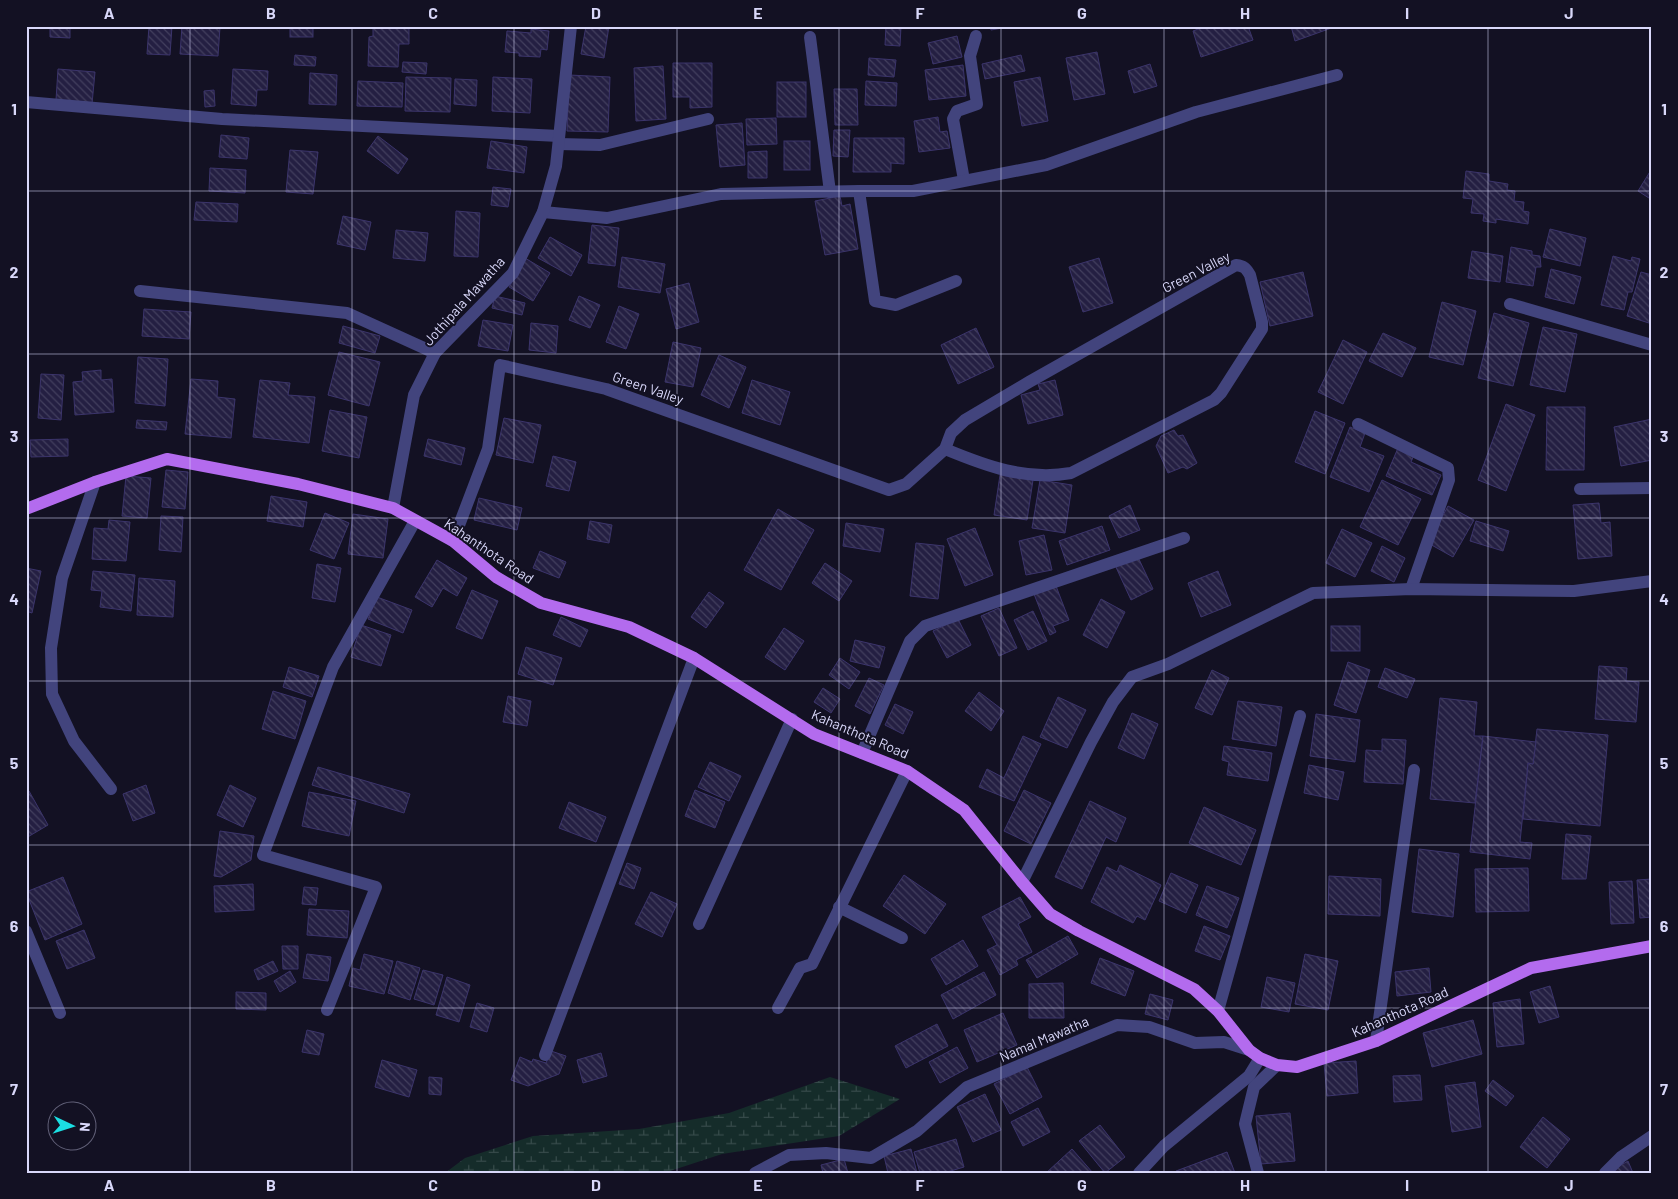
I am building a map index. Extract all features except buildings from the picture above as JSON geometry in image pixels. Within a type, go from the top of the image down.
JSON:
[{"type":"main road","name":"Kahanthota Road","points":[[26,509],[95,482],[167,459],[298,484],[393,508],[453,541],[496,577],[541,603],[629,627],[694,658],[814,734],[908,771],[964,810],[1050,914],[1079,931],[1194,989],[1218,1010],[1249,1050],[1260,1058],[1277,1065],[1297,1067],[1376,1041],[1531,968],[1652,946]]},
{"type":"street","name":"Jothipala Mawatha","points":[[393,508],[414,395],[435,353],[513,273],[543,212],[556,166],[571,26]]},
{"type":"street","points":[[964,180],[953,119],[957,111],[977,104],[970,56],[976,36]]},
{"type":"street","points":[[810,37],[830,192]]},
{"type":"street","points":[[543,212],[607,218],[721,194],[913,191],[1046,165],[1196,112],[1337,74]]},
{"type":"street","points":[[26,102],[222,119],[559,140],[600,145],[708,119]]},
{"type":"street","points":[[859,191],[875,301],[896,305],[956,281]]},
{"type":"street","name":"Green Valley","points":[[453,541],[488,449],[500,365],[606,389],[889,490],[906,484],[945,449],[951,433],[965,420],[1021,386],[1236,265],[1247,269],[1262,322],[1262,329],[1221,393],[1214,400],[1070,473],[1054,476],[1002,470],[945,449]]},
{"type":"street","points":[[140,291],[346,312],[435,353]]},
{"type":"street","points":[[1510,304],[1652,345]]},
{"type":"street","points":[[1358,424],[1448,468],[1449,480],[1411,589]]},
{"type":"street","points":[[95,482],[62,578],[51,648],[52,694],[74,740],[111,789]]},
{"type":"street","points":[[1580,489],[1652,488]]},
{"type":"street","points":[[327,1010],[376,887],[263,856],[333,667],[415,521]]},
{"type":"street","points":[[862,753],[910,641],[925,626],[1184,538]]},
{"type":"street","points":[[1022,882],[1091,742],[1113,702],[1132,677],[1168,664],[1313,593],[1411,589],[1574,591],[1652,581]]},
{"type":"street","points":[[545,1055],[694,658]]},
{"type":"street","points":[[1218,1010],[1300,716]]},
{"type":"street","points":[[699,924],[792,719]]},
{"type":"street","points":[[1376,1041],[1414,770]]},
{"type":"street","points":[[778,1008],[800,968],[812,964],[908,771]]},
{"type":"street","points":[[839,907],[902,938]]},
{"type":"street","points":[[26,931],[60,1013]]},
{"type":"street","name":"Namal Mawatha","points":[[755,1173],[789,1155],[826,1153],[871,1158],[917,1131],[967,1087],[1117,1025],[1149,1027],[1195,1043],[1224,1042],[1249,1050]]},
{"type":"street","points":[[1139,1173],[1164,1146],[1248,1076],[1260,1058]]},
{"type":"street","points":[[1258,1173],[1244,1124],[1254,1088],[1277,1065]]},
{"type":"street","points":[[1605,1173],[1621,1157],[1652,1136]]},
{"type":"green space","points":[[830,1077],[900,1099],[839,1136],[722,1154],[664,1173],[445,1173],[465,1158],[533,1136],[639,1129],[729,1113]]}]
